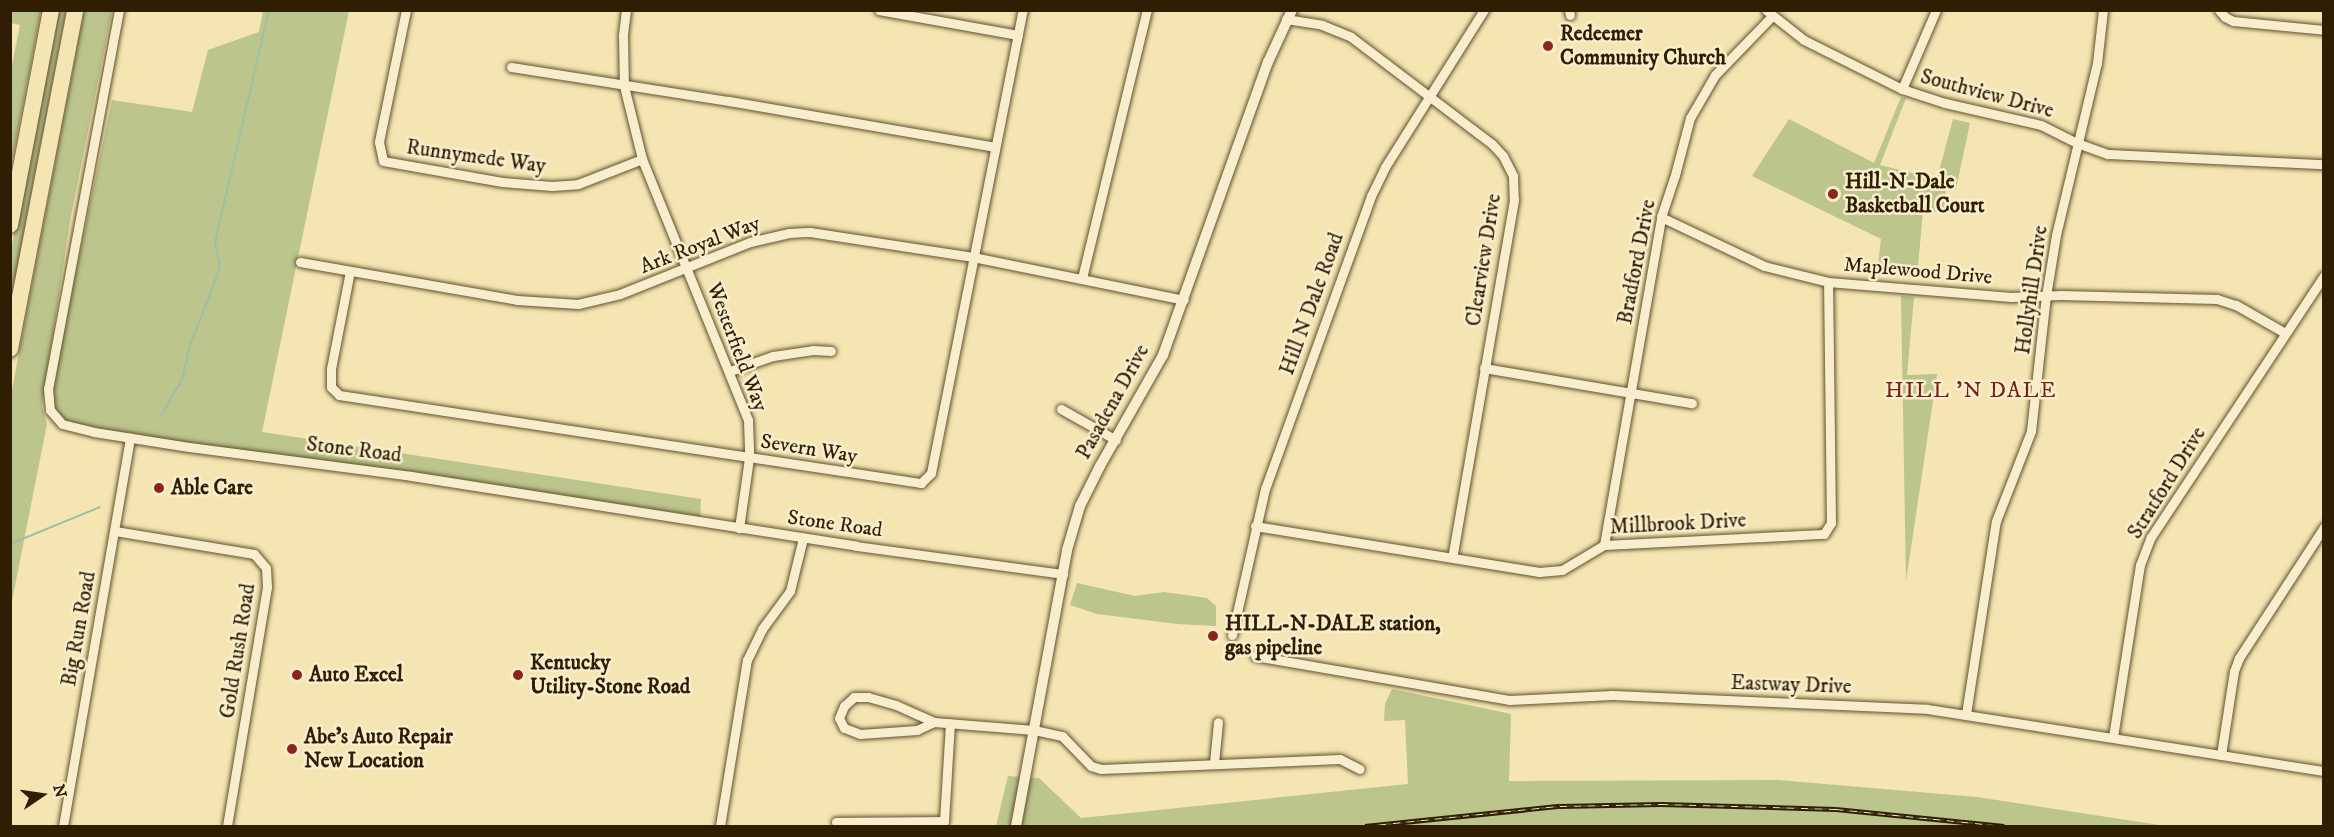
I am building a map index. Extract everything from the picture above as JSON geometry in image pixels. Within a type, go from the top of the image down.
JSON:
[{"type":"highway","points":[[10,225],[51,10]]},
{"type":"highway","points":[[10,349],[75,10]]},
{"type":"street","name":"Stone Road","points":[[119,10],[48,400],[52,414],[68,427],[129,438],[411,476],[803,538],[1063,574]]},
{"type":"street","name":"Runnymede Way","points":[[406,10],[379,142],[383,161],[502,182],[552,186],[578,184],[642,159]]},
{"type":"street","name":"Westerfield Way","points":[[626,10],[623,36],[624,86],[642,159],[748,420],[749,458],[739,528]]},
{"type":"street","points":[[879,10],[1018,35]]},
{"type":"street","name":"Severn Way","points":[[350,271],[330,369],[331,387],[339,395],[911,483],[925,481],[931,473],[1023,10]]},
{"type":"street","points":[[1082,278],[1147,10]]},
{"type":"street","name":"Hill N Dale Road","points":[[1232,635],[1255,526],[1274,461],[1371,196],[1429,96],[1484,10]]},
{"type":"street","points":[[1902,89],[1936,10]]},
{"type":"street","name":"Hollyhill Drive","points":[[1966,714],[1996,521],[2031,431],[2046,296],[2056,235],[2097,63],[2103,10]]},
{"type":"street","points":[[2220,12],[2233,21],[2324,30]]},
{"type":"street","name":"Southview Drive","points":[[1769,14],[1804,40],[1902,89],[1945,103],[2041,125],[2077,143],[2121,156],[2324,164]]},
{"type":"street","name":"Bradford Drive","points":[[1604,544],[1660,217],[1696,103],[1715,75],[1769,14]]},
{"type":"street","name":"Clearview Drive","points":[[1289,15],[1342,32],[1492,144],[1503,156],[1513,176],[1514,200],[1452,558]]},
{"type":"street","name":"Pasadena Drive","points":[[1016,826],[1063,574],[1080,506],[1163,355],[1268,62],[1289,15]]},
{"type":"street","points":[[511,67],[729,101],[994,147]]},
{"type":"street","name":"Maplewood Drive","points":[[1660,217],[1764,266],[1828,282],[2011,297],[2217,299],[2236,305],[2285,333]]},
{"type":"street","name":"Ark Royal Way","points":[[300,262],[518,300],[572,304],[620,294],[750,242],[789,233],[830,234],[973,257],[1184,300]]},
{"type":"street","name":"Stratford Drive","points":[[2113,737],[2144,552],[2161,520],[2324,276]]},
{"type":"street","name":"Millbrook Drive","points":[[1255,526],[1521,570],[1552,572],[1575,564],[1604,544],[1818,536],[1828,530],[1831,523],[1828,282]]},
{"type":"street","points":[[730,371],[756,360],[783,354],[831,351]]},
{"type":"street","points":[[1484,368],[1692,403]]},
{"type":"street","points":[[1061,409],[1116,440]]},
{"type":"street","name":"Big Run Road","points":[[63,826],[129,438]]},
{"type":"street","points":[[2222,755],[2234,671],[2239,658],[2324,527]]},
{"type":"street","name":"Gold Rush Road","points":[[115,531],[254,554],[266,568],[267,587],[227,826]]},
{"type":"street","points":[[720,826],[747,660],[762,629],[790,591],[803,538]]},
{"type":"street","name":"Eastway Drive","points":[[1255,656],[1510,700],[1640,696],[1898,707],[1966,714],[2324,771]]},
{"type":"street","points":[[934,722],[917,730],[860,734],[844,728],[839,718],[844,706],[854,698],[868,697],[896,705],[934,722],[1034,730],[1062,736],[1091,766],[1101,769],[1340,759],[1360,769]]},
{"type":"street","points":[[1214,763],[1218,722]]},
{"type":"street","points":[[836,822],[944,821],[950,723]]},
{"type":"green space","points":[[10,11],[41,11],[11,165],[11,70],[20,25],[11,23]]},
{"type":"green space","points":[[57,11],[66,11],[11,300],[11,250]]},
{"type":"green space","points":[[84,11],[112,11],[70,221],[42,406],[47,424],[10,611],[11,395]]},
{"type":"green space","points":[[263,11],[349,11],[262,432],[701,499],[700,522],[68,427],[48,404],[112,100],[192,112],[208,50],[259,32]]},
{"type":"green space","points":[[1901,97],[1906,98],[1880,165],[1937,179],[1953,119],[1970,123],[1956,189],[1946,188],[1944,212],[1923,211],[1917,277],[1877,274],[1881,239],[1752,176],[1789,119],[1874,163]]},
{"type":"green space","points":[[1901,296],[1914,297],[1907,375],[1937,374],[1906,581]]},
{"type":"green space","points":[[1077,583],[1135,596],[1164,592],[1207,598],[1216,606],[1216,626],[1177,624],[1097,614],[1070,605]]},
{"type":"green space","points":[[1392,689],[1511,714],[1509,781],[1778,780],[1977,797],[2166,826],[996,826],[1008,776],[1039,778],[1081,818],[1408,784],[1405,720],[1384,721],[1385,704]]},
{"type":"waterway","points":[[162,414],[182,380],[190,346],[220,268],[215,242],[269,10]]},
{"type":"waterway","points":[[10,544],[100,507]]},
{"type":"railway","points":[[1365,826],[1560,806],[1661,804],[1836,809],[2004,826]]},
{"type":"place","name":"Redeemer Community Church","points":[[1548,46]]},
{"type":"place","name":"Hill-N-Dale Basketball Court","points":[[1833,194]]},
{"type":"place","name":"Able Care","points":[[159,488]]},
{"type":"place","name":"HILL-N-DALE station, gas pipeline","points":[[1213,636]]},
{"type":"place","name":"Auto Excel","points":[[297,675]]},
{"type":"place","name":"Kentucky Utility-Stone Road","points":[[518,675]]},
{"type":"place","name":"Abe's Auto Repair New Location","points":[[292,749]]},
{"type":"district","name":"HILL 'N DALE","points":[[1971,391]]}]
